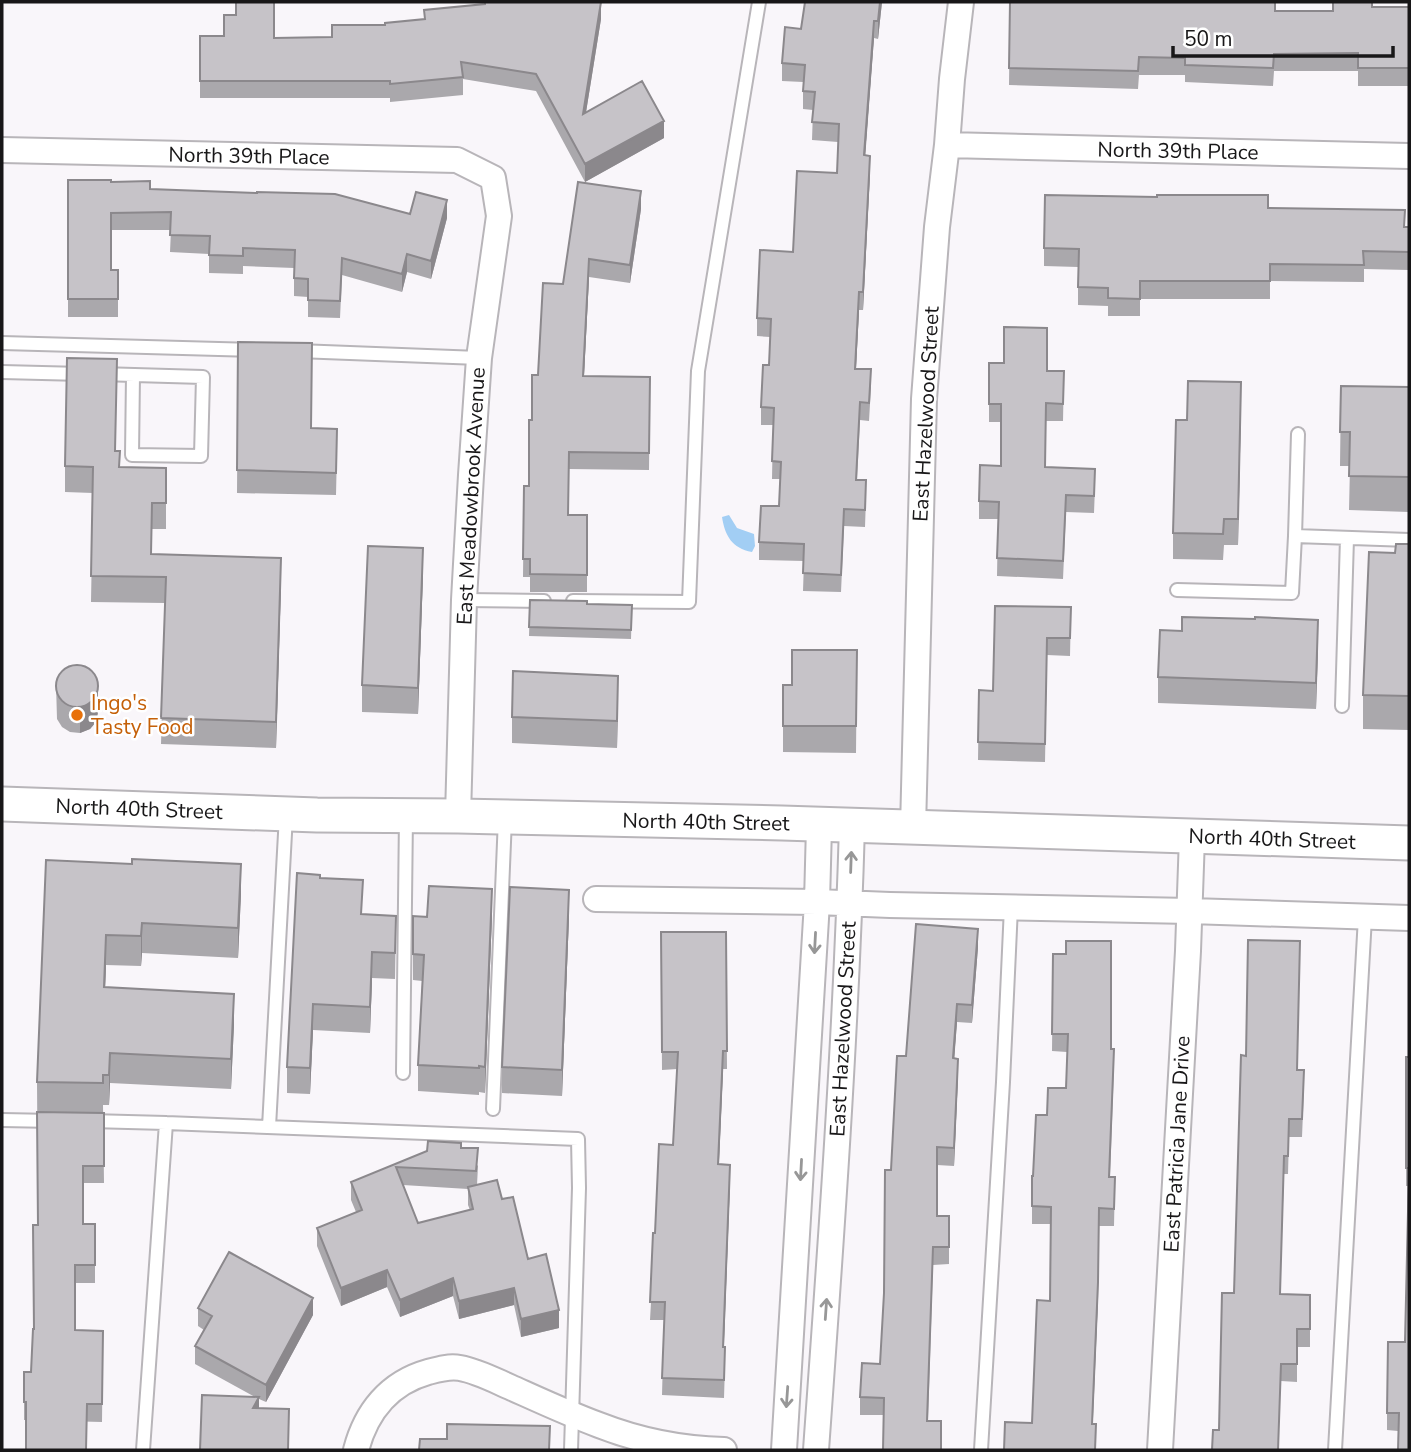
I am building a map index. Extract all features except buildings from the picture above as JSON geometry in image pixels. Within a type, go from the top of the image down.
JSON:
[{"type":"main road","name":"North 40th Street","points":[[2,804],[286,814],[782,823],[1409,843]]},
{"type":"street","name":"East Hazelwood Street","points":[[913,828],[924,399],[937,227],[961,2]]},
{"type":"street","name":"North 39th Place","points":[[947,145],[1409,156]]},
{"type":"street","name":"North 39th Place","points":[[2,150],[457,160],[493,178]]},
{"type":"street","name":"East Meadowbrook Avenue","points":[[458,816],[464,600],[479,358],[499,216],[493,178]]},
{"type":"street","name":"East Hazelwood Street","points":[[784,1450],[817,902],[819,825]]},
{"type":"street","name":"East Hazelwood Street","points":[[816,1450],[832,1232],[852,826]]},
{"type":"street","name":"East Patricia Jane Drive","points":[[1160,1450],[1192,837]]},
{"type":"street","points":[[596,899],[817,902],[1409,918]]},
{"type":"street","points":[[797,1230],[832,1232]]},
{"type":"street","points":[[356,1450],[360,1435],[374,1407],[391,1389],[414,1376],[448,1367],[482,1375],[600,1426],[648,1442],[701,1450],[724,1450]]},
{"type":"lane","points":[[464,600],[689,602],[698,371],[759,2]]},
{"type":"lane","points":[[2,343],[267,350]]},
{"type":"lane","points":[[281,351],[479,358]]},
{"type":"lane","points":[[2,372],[133,375],[203,377],[201,456],[132,455],[133,375]]},
{"type":"lane","points":[[1177,590],[1292,593],[1298,434]]},
{"type":"lane","points":[[1295,536],[1409,540]]},
{"type":"lane","points":[[1342,706],[1347,538]]},
{"type":"lane","points":[[270,1127],[286,814]]},
{"type":"lane","points":[[403,1073],[406,816]]},
{"type":"lane","points":[[494,1109],[505,817]]},
{"type":"lane","points":[[981,1450],[1003,1096],[1011,907]]},
{"type":"lane","points":[[1335,1450],[1365,917]]},
{"type":"lane","points":[[2,1120],[70,1121]]},
{"type":"lane","points":[[84,1121],[578,1139],[579,1188],[571,1450]]},
{"type":"lane","points":[[144,1450],[166,1123]]},
{"type":"water","points":[[729,515],[737,528],[754,534],[755,546],[752,552],[739,548],[731,540],[722,517]]},
{"type":"place","name":"Ingo's Tasty Food","points":[[77,715]]}]
